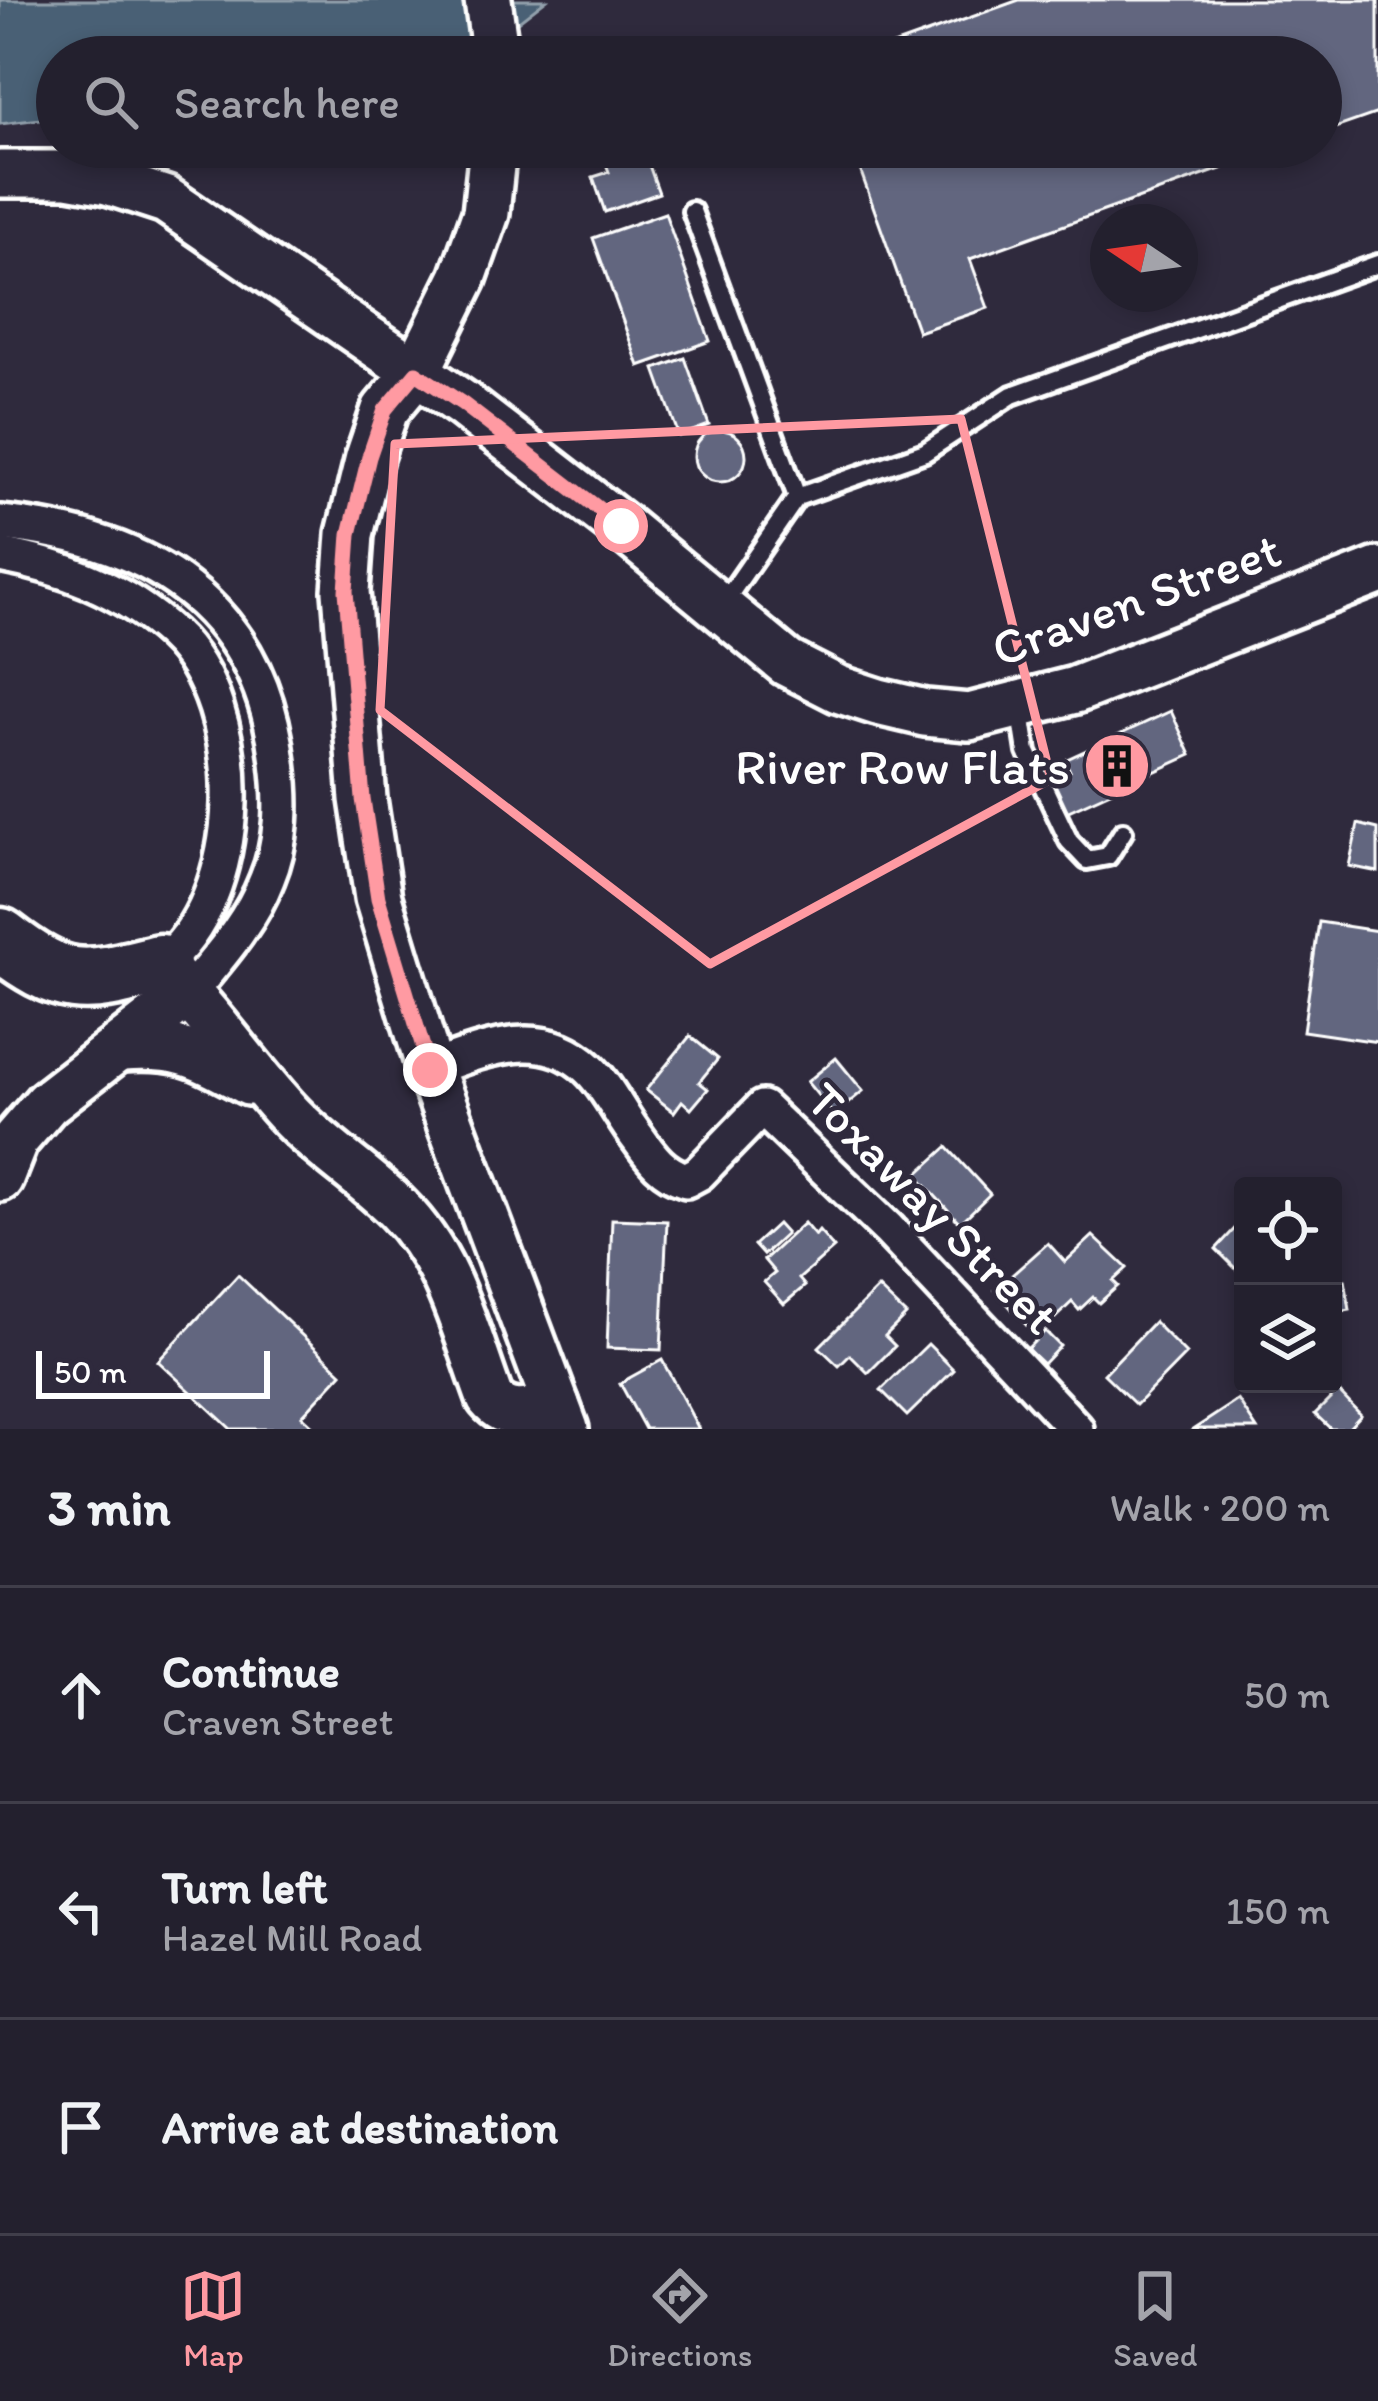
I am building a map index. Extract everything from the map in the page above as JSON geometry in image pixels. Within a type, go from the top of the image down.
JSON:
[{"type":"highway","points":[[0,939],[31,963],[68,980],[175,979]]},
{"type":"street","points":[[488,0],[493,36]]},
{"type":"street","points":[[491,168],[485,213],[463,278],[416,373],[385,410],[350,534],[346,591],[363,799],[378,898],[430,1070],[560,1417],[518,1414],[496,1406],[496,1413]]},
{"type":"street","name":"Craven Street","points":[[0,174],[68,174],[166,200],[549,469],[787,663],[838,689],[925,713],[969,717],[1075,690],[1378,571]]},
{"type":"street","points":[[0,523],[92,537],[158,567],[197,593],[230,632],[260,682],[276,740],[284,809],[268,878],[238,933],[175,979],[122,1048],[47,1103],[15,1141],[0,1178]]},
{"type":"street","points":[[0,555],[72,572],[127,598],[176,637],[213,695],[231,771],[226,848],[204,915],[178,952],[175,979],[293,1119],[402,1213],[429,1246],[458,1306],[496,1413]]},
{"type":"street","points":[[122,1048],[164,1046],[183,1051],[268,1091]]},
{"type":"street","name":"Toxaway Street","points":[[430,1070],[493,1046],[558,1048],[590,1069],[668,1174],[686,1180],[699,1173],[762,1108],[888,1229],[1076,1429]]},
{"type":"lane","points":[[692,211],[797,497]]},
{"type":"lane","points":[[719,609],[797,497],[925,452],[1012,395],[1378,264]]},
{"type":"lane","points":[[1020,704],[1027,752],[1081,857],[1093,861],[1108,856],[1123,832]]},
{"type":"highlighted area","points":[[961,419],[1051,779],[710,964],[380,710],[395,444]]},
{"type":"water","points":[[0,0],[546,0],[499,36],[36,36],[36,120],[0,124]]},
{"type":"building","points":[[1019,0],[1378,0],[1378,113],[1342,126],[1342,36],[919,36]]},
{"type":"building","points":[[608,168],[650,168],[659,193],[605,212],[593,177],[609,172]]},
{"type":"building","points":[[859,168],[1224,168],[1123,204],[1090,204],[1090,216],[970,259],[988,308],[918,332]]},
{"type":"building","points":[[665,213],[710,341],[639,366],[593,238]]},
{"type":"building","points":[[685,358],[709,425],[679,436],[655,369]]},
{"type":"building","points":[[720,430],[739,437],[746,456],[739,475],[720,482],[701,475],[694,456],[701,437]]},
{"type":"building","name":"River Row Flats","points":[[1171,711],[1191,755],[1064,813],[1050,781],[1070,771],[1065,760]]},
{"type":"building","points":[[1358,824],[1378,829],[1378,872],[1349,866]]},
{"type":"building","points":[[1319,922],[1378,931],[1378,1042],[1303,1031]]},
{"type":"building","points":[[690,1036],[718,1059],[699,1082],[708,1089],[691,1109],[682,1101],[674,1112],[646,1090]]},
{"type":"building","points":[[836,1058],[863,1091],[834,1115],[807,1082]]},
{"type":"building","points":[[947,1147],[990,1194],[960,1223],[916,1175]]},
{"type":"building","points":[[612,1219],[667,1221],[661,1350],[607,1348]]},
{"type":"building","points":[[804,1223],[834,1248],[799,1279],[805,1286],[784,1304],[764,1282],[775,1273],[764,1260]]},
{"type":"building","points":[[777,1224],[786,1234],[763,1255],[754,1245]]},
{"type":"building","points":[[1234,1230],[1234,1267],[1216,1249]]},
{"type":"building","points":[[1093,1236],[1127,1268],[1113,1281],[1118,1286],[1099,1303],[1093,1297],[1079,1310],[1072,1302],[1055,1318],[1048,1310],[1029,1328],[995,1290],[1048,1243],[1065,1262]]},
{"type":"building","points":[[238,1275],[342,1373],[302,1416],[316,1429],[231,1429],[158,1361]]},
{"type":"building","points":[[1342,1280],[1350,1310],[1342,1311],[1342,1285]]},
{"type":"building","points":[[878,1288],[906,1315],[885,1336],[895,1346],[868,1373],[850,1355],[839,1366],[819,1347]]},
{"type":"building","points":[[1154,1322],[1186,1354],[1136,1405],[1104,1374]]},
{"type":"building","points":[[1045,1331],[1060,1346],[1043,1364],[1027,1349]]},
{"type":"building","points":[[928,1344],[954,1370],[907,1416],[881,1390]]},
{"type":"building","points":[[662,1360],[699,1429],[645,1429],[620,1383]]},
{"type":"building","points":[[1340,1393],[1361,1415],[1348,1429],[1331,1429],[1315,1414]]},
{"type":"building","points":[[1238,1400],[1257,1429],[1194,1429]]},
{"type":"place","name":"River Row Flats","points":[[1117,766]]},
{"type":"route","points":[[430,1070],[378,898],[351,674],[346,591],[350,534],[385,410],[416,373],[621,526]]}]
